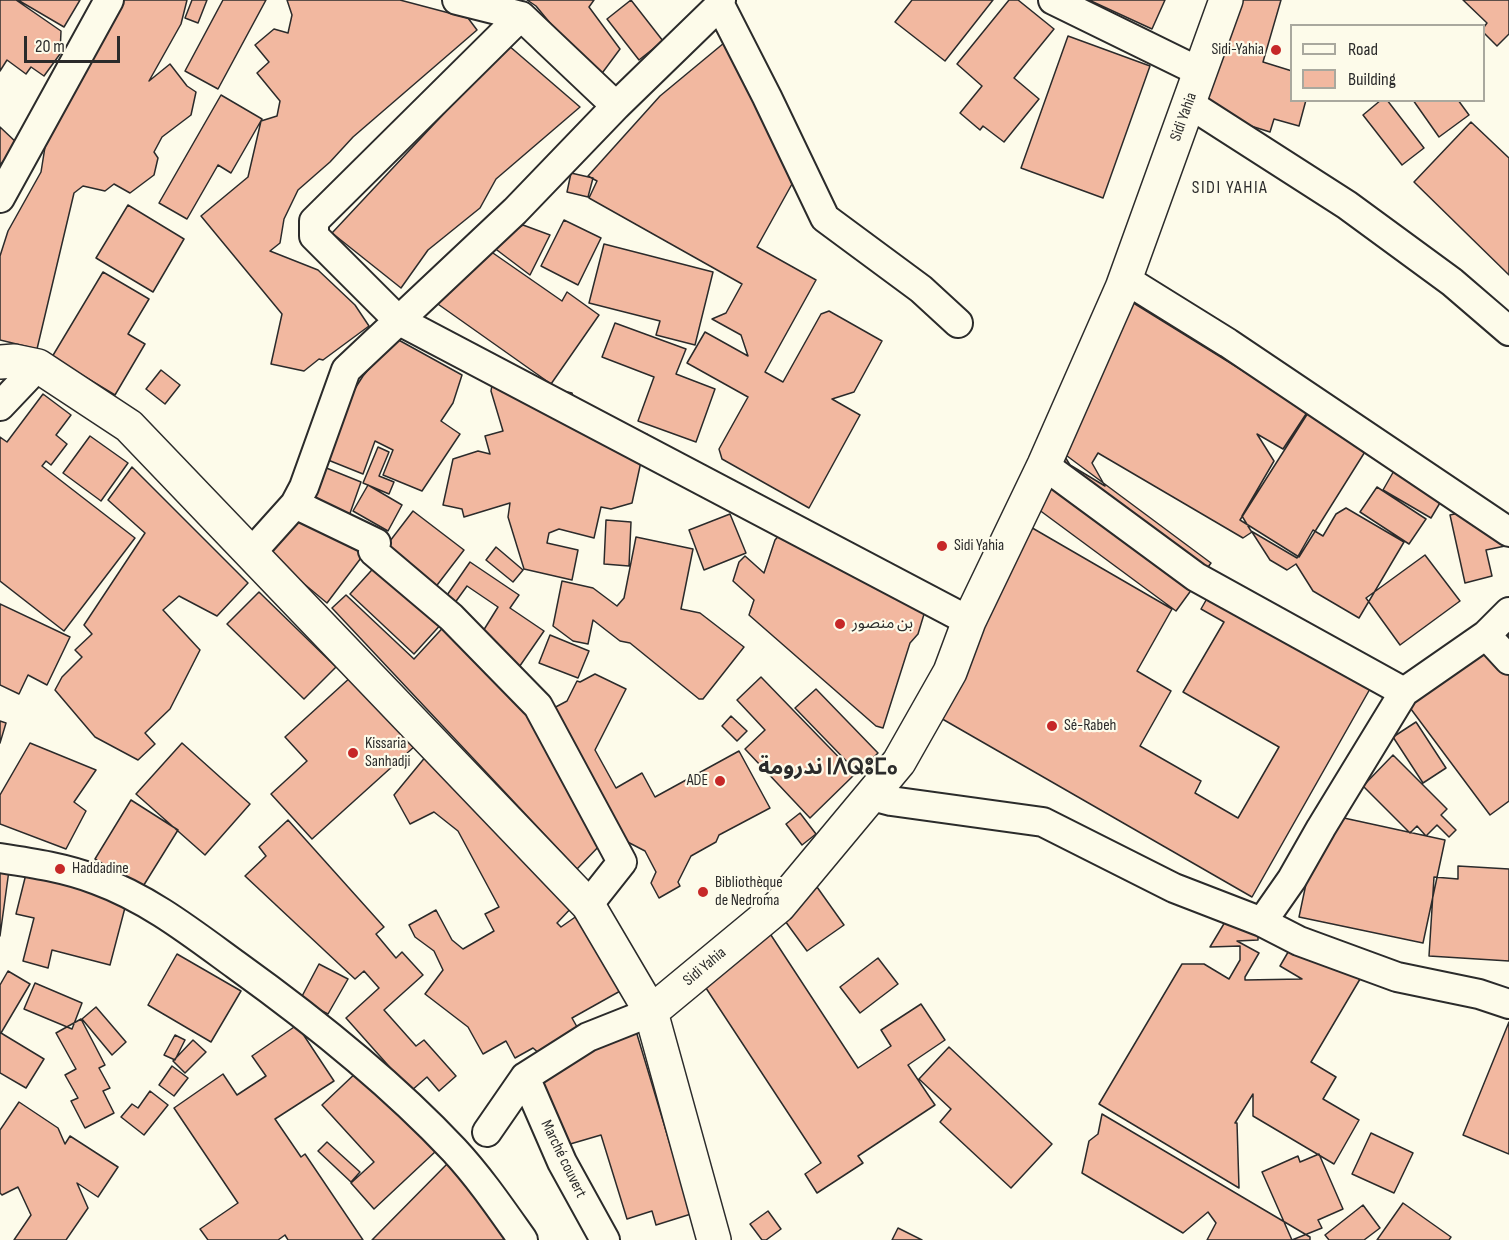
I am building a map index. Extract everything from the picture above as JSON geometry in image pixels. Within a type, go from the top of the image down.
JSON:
[{"type":"street","points":[[0,198],[110,0]]},
{"type":"street","points":[[457,0],[522,16],[615,106]]},
{"type":"street","points":[[1053,0],[1200,72]]},
{"type":"street","name":"Sidi Yahia","points":[[651,1012],[779,906],[899,762],[950,672],[969,621],[1044,465],[1125,279],[1226,0]]},
{"type":"street","points":[[251,553],[296,504],[346,370],[515,212],[615,106],[720,3],[825,218],[921,289],[958,323]]},
{"type":"street","points":[[522,16],[314,221],[314,236],[398,320],[969,621]]},
{"type":"street","points":[[1188,103],[1347,205],[1452,282],[1509,331]]},
{"type":"street","points":[[1125,279],[1238,350],[1509,532]]},
{"type":"street","points":[[0,362],[14,361],[38,366],[129,426],[588,905],[651,1012],[714,1240]]},
{"type":"street","points":[[0,406],[38,366]]},
{"type":"street","points":[[1044,465],[1196,578],[1404,692]]},
{"type":"street","points":[[296,504],[376,543],[372,551],[451,617],[538,706],[622,862],[588,905]]},
{"type":"street","points":[[1262,922],[1292,879],[1404,692],[1485,635],[1509,612]]},
{"type":"street","points":[[1485,635],[1509,660]]},
{"type":"street","points":[[872,796],[891,801],[1042,822],[1174,888],[1262,922],[1299,942],[1397,977],[1479,994],[1509,1004]]},
{"type":"street","points":[[0,858],[46,865],[97,880],[135,897],[184,926],[337,1042],[403,1098],[455,1152],[492,1196],[523,1240]]},
{"type":"street","points":[[488,1132],[525,1077],[588,1037],[651,1012]]},
{"type":"street","name":"Marché couvert","points":[[525,1077],[562,1162],[605,1240]]},
{"type":"building","points":[[0,0],[16,0],[61,31],[60,54],[44,76],[31,67],[26,74],[7,60],[0,71]]},
{"type":"building","points":[[18,0],[80,0],[64,27]]},
{"type":"building","points":[[121,0],[187,0],[181,24],[149,81],[170,64],[187,86],[196,92],[191,115],[162,137],[154,152],[158,158],[154,175],[130,193],[114,184],[105,191],[83,186],[74,193],[37,349],[0,340],[0,256],[8,231],[41,172],[45,147]]},
{"type":"building","points":[[192,0],[207,0],[198,23],[185,18]]},
{"type":"building","points":[[223,0],[266,0],[218,89],[185,71]]},
{"type":"building","points":[[287,0],[400,0],[468,18],[477,30],[353,137],[330,162],[298,190],[284,219],[280,243],[270,251],[318,270],[355,305],[369,326],[304,371],[271,364],[282,314],[201,216],[248,177],[261,121],[277,116],[280,101],[257,73],[269,62],[255,45],[274,29],[288,33],[292,15]]},
{"type":"building","points":[[527,0],[594,0],[589,7],[620,49],[597,80],[536,6]]},
{"type":"building","points":[[631,0],[663,41],[639,60],[607,19]]},
{"type":"building","points":[[912,0],[993,0],[945,61],[895,22]]},
{"type":"building","points":[[1009,0],[1018,0],[1054,29],[1014,78],[1039,99],[1004,142],[983,126],[980,130],[960,113],[982,86],[957,64]]},
{"type":"building","points":[[1089,0],[1165,0],[1152,29]]},
{"type":"building","points":[[1236,0],[1281,0],[1263,62],[1290,70],[1290,102],[1305,102],[1299,126],[1274,119],[1270,132],[1203,111]]},
{"type":"building","points":[[1463,0],[1509,0],[1509,34],[1497,46],[1485,34],[1487,23]]},
{"type":"building","points":[[1068,36],[1150,66],[1103,198],[1021,168]]},
{"type":"building","points":[[730,38],[792,184],[757,247],[816,280],[765,372],[783,382],[821,314],[829,311],[882,341],[854,392],[832,399],[860,415],[809,508],[722,459],[719,449],[748,397],[687,363],[705,332],[748,356],[741,335],[712,319],[726,313],[742,284],[589,198],[597,181],[588,176],[660,96]]},
{"type":"building","points":[[508,45],[580,107],[496,179],[480,208],[428,250],[401,288],[332,233]]},
{"type":"building","points":[[221,95],[262,119],[231,173],[218,165],[187,219],[159,203]]},
{"type":"building","points":[[1379,102],[1389,102],[1424,148],[1402,165],[1363,115]]},
{"type":"building","points":[[1414,102],[1459,102],[1469,115],[1439,137]]},
{"type":"building","points":[[1471,122],[1509,158],[1509,275],[1414,182]]},
{"type":"building","points":[[0,127],[18,144],[0,165]]},
{"type":"building","points":[[571,173],[593,178],[588,197],[567,192]]},
{"type":"building","points":[[128,205],[184,239],[153,292],[96,258]]},
{"type":"building","points":[[564,220],[601,238],[578,285],[541,266]]},
{"type":"building","points":[[523,225],[550,235],[530,275],[489,244]]},
{"type":"building","points":[[480,244],[562,301],[567,292],[599,315],[551,384],[435,302]]},
{"type":"building","points":[[604,244],[713,272],[695,345],[656,335],[660,321],[589,303]]},
{"type":"building","points":[[103,272],[149,299],[128,334],[145,344],[115,395],[52,357]]},
{"type":"building","points":[[1127,299],[1308,411],[1283,449],[1257,434],[1274,461],[1242,516],[1251,531],[1297,558],[1313,530],[1323,536],[1336,514],[1346,508],[1404,542],[1359,618],[1313,591],[1296,564],[1287,570],[1270,560],[1252,532],[1243,538],[1098,453],[1092,463],[1105,486],[1070,465],[1059,447]]},
{"type":"building","points":[[615,323],[686,349],[676,374],[715,389],[696,442],[638,421],[654,377],[602,357]]},
{"type":"building","points":[[395,338],[462,375],[453,403],[441,421],[460,434],[422,491],[383,475],[393,450],[375,441],[363,474],[323,458],[354,390]]},
{"type":"building","points":[[161,370],[180,385],[165,404],[146,389]]},
{"type":"building","points":[[500,377],[572,393],[580,419],[647,434],[632,503],[611,509],[601,507],[594,538],[559,529],[549,533],[547,543],[578,550],[572,580],[524,569],[508,517],[510,503],[464,517],[462,509],[443,505],[453,459],[478,451],[490,454],[485,436],[503,431],[491,391],[493,379]]},
{"type":"building","points":[[43,394],[71,415],[56,435],[67,444],[51,465],[46,461],[42,466],[135,538],[64,631],[0,581],[0,437],[7,442]]},
{"type":"building","points":[[1320,394],[1378,431],[1299,557],[1240,520]]},
{"type":"building","points":[[90,436],[128,463],[101,501],[63,473]]},
{"type":"building","points":[[378,447],[389,452],[379,476],[394,482],[389,494],[363,483]]},
{"type":"building","points":[[1059,450],[1211,563],[1176,611],[1023,498]]},
{"type":"building","points":[[1399,462],[1447,491],[1431,518],[1383,490]]},
{"type":"building","points":[[319,465],[361,482],[348,519],[306,503]]},
{"type":"building","points":[[132,467],[248,583],[217,616],[179,596],[163,610],[200,650],[170,709],[145,733],[155,744],[138,760],[95,737],[55,690],[62,677],[82,657],[75,650],[92,634],[84,625],[145,533],[108,500]]},
{"type":"building","points":[[368,485],[402,505],[388,531],[353,511]]},
{"type":"building","points":[[1377,487],[1426,519],[1409,544],[1360,512]]},
{"type":"building","points":[[1495,505],[1505,546],[1486,550],[1492,576],[1465,583],[1450,515]]},
{"type":"building","points":[[413,511],[464,550],[431,593],[380,554]]},
{"type":"building","points":[[730,514],[746,553],[704,570],[689,530]]},
{"type":"building","points":[[296,517],[367,550],[327,603],[267,553]]},
{"type":"building","points":[[606,520],[631,522],[629,566],[604,564]]},
{"type":"building","name":"بن منصور","points":[[785,522],[853,544],[879,567],[928,601],[918,634],[910,643],[883,728],[876,726],[749,615],[754,600],[733,581],[739,562],[745,556],[764,573],[775,540],[781,533]]},
{"type":"building","name":"Sé-Rabeh","points":[[1022,522],[1172,609],[1137,671],[1171,691],[1140,746],[1201,781],[1195,793],[1238,818],[1279,747],[1183,692],[1224,622],[1201,609],[1217,581],[1379,673],[1252,897],[918,705]]},
{"type":"building","points":[[636,537],[693,549],[681,609],[700,613],[744,647],[703,699],[699,699],[630,643],[620,641],[593,620],[588,644],[573,641],[553,626],[562,581],[593,588],[617,606],[624,598]]},
{"type":"building","points":[[496,547],[523,570],[513,582],[486,560]]},
{"type":"building","points":[[1425,555],[1460,601],[1400,645],[1366,598]]},
{"type":"building","points":[[380,561],[444,621],[414,654],[350,594]]},
{"type":"building","points":[[470,562],[519,595],[510,608],[544,631],[515,673],[480,636],[498,607],[467,586],[454,604],[445,598]]},
{"type":"building","points":[[259,592],[336,667],[304,699],[227,624]]},
{"type":"building","points":[[346,595],[414,659],[450,620],[549,735],[604,841],[577,869],[332,608]]},
{"type":"building","points":[[0,604],[70,637],[47,685],[28,675],[19,694],[0,685]]},
{"type":"building","points":[[1509,615],[1509,801],[1490,815],[1396,689]]},
{"type":"building","points":[[550,635],[589,651],[578,678],[539,663]]},
{"type":"building","name":"ADE","points":[[595,674],[626,689],[595,750],[616,788],[642,773],[655,797],[739,751],[770,808],[719,835],[716,842],[691,856],[678,882],[680,886],[659,898],[651,883],[656,872],[645,851],[618,837],[550,710],[567,701],[577,681],[580,682]]},
{"type":"building","name":"Kissaria Sanhadji","points":[[352,676],[415,746],[312,839],[271,794],[307,761],[285,737]]},
{"type":"building","points":[[761,677],[855,774],[810,818],[745,749],[765,730],[737,700]]},
{"type":"building","points":[[816,689],[878,753],[858,773],[795,708]]},
{"type":"building","points":[[731,716],[747,731],[737,741],[722,726]]},
{"type":"building","points":[[0,721],[6,723],[0,743]]},
{"type":"building","points":[[1416,722],[1446,768],[1423,783],[1393,737]]},
{"type":"building","points":[[30,743],[96,770],[74,802],[86,811],[66,849],[0,824],[0,795]]},
{"type":"building","points":[[182,743],[250,804],[205,855],[136,794]]},
{"type":"building","points":[[427,755],[575,904],[557,923],[561,927],[581,913],[622,990],[572,1018],[581,1034],[541,1055],[533,1048],[515,1058],[506,1041],[483,1054],[468,1027],[425,994],[443,970],[434,951],[415,937],[409,925],[436,910],[452,940],[463,949],[494,931],[485,914],[499,907],[458,831],[434,812],[410,824],[394,795]]},
{"type":"building","points":[[1393,755],[1447,809],[1441,815],[1456,830],[1449,837],[1437,825],[1426,836],[1417,826],[1410,833],[1363,786]]},
{"type":"building","points":[[131,800],[178,830],[142,888],[95,859]]},
{"type":"building","points":[[800,813],[816,834],[802,845],[786,824]]},
{"type":"building","points":[[1321,813],[1445,840],[1423,943],[1299,917]]},
{"type":"building","points":[[288,820],[384,927],[376,934],[396,958],[402,952],[423,975],[384,1010],[416,1046],[424,1040],[456,1076],[439,1091],[427,1077],[411,1091],[346,1018],[379,988],[364,971],[355,979],[245,876],[266,856],[259,847]]},
{"type":"building","points":[[0,861],[10,863],[0,936]]},
{"type":"building","points":[[1458,866],[1509,869],[1509,961],[1429,956],[1434,877],[1458,879]]},
{"type":"building","points":[[26,874],[127,900],[110,965],[52,950],[48,968],[23,961],[34,918],[16,914]]},
{"type":"building","points":[[817,887],[844,925],[807,951],[780,914]]},
{"type":"building","points":[[1258,921],[1258,940],[1237,941],[1259,953],[1245,980],[1302,979],[1280,966],[1298,935],[1363,974],[1311,1062],[1336,1077],[1323,1099],[1359,1120],[1334,1164],[1253,1116],[1253,1094],[1235,1123],[1237,1123],[1239,1188],[1099,1104],[1182,964],[1204,964],[1229,979],[1240,960],[1240,946],[1210,947],[1225,922]]},
{"type":"building","points":[[767,929],[858,1068],[891,1046],[881,1030],[921,1004],[945,1040],[908,1065],[935,1105],[858,1156],[863,1163],[817,1193],[805,1174],[821,1163],[704,985]]},
{"type":"building","points":[[177,954],[241,991],[211,1042],[148,1005]]},
{"type":"building","points":[[878,958],[898,984],[860,1013],[840,987]]},
{"type":"building","points":[[319,964],[348,979],[328,1014],[300,1000]]},
{"type":"building","points":[[8,971],[30,984],[1,1033],[44,1059],[26,1088],[0,1073],[0,985]]},
{"type":"building","points":[[35,983],[82,1003],[72,1029],[24,1009]]},
{"type":"building","points":[[96,1007],[126,1042],[112,1055],[82,1019]]},
{"type":"building","points":[[81,1019],[105,1065],[99,1068],[110,1088],[103,1091],[114,1113],[85,1128],[71,1101],[78,1098],[65,1075],[76,1069],[56,1033]]},
{"type":"building","points":[[1509,1022],[1509,1154],[1463,1135]]},
{"type":"building","points":[[297,1025],[334,1081],[275,1119],[301,1157],[305,1154],[363,1240],[288,1240],[285,1235],[278,1240],[208,1240],[200,1229],[238,1203],[174,1108],[223,1074],[237,1095],[266,1076],[252,1056]]},
{"type":"building","points":[[636,1031],[691,1214],[656,1225],[652,1211],[627,1219],[601,1135],[560,1147],[534,1061]]},
{"type":"building","points":[[175,1035],[185,1040],[175,1060],[164,1055]]},
{"type":"building","points":[[193,1040],[206,1052],[185,1073],[173,1061]]},
{"type":"building","points":[[949,1047],[1052,1144],[1011,1188],[940,1122],[951,1109],[919,1079]]},
{"type":"building","points":[[172,1066],[188,1078],[174,1096],[159,1085]]},
{"type":"building","points":[[360,1069],[436,1151],[374,1209],[351,1183],[374,1162],[322,1105]]},
{"type":"building","points":[[150,1091],[168,1105],[144,1135],[121,1117],[132,1104],[138,1108]]},
{"type":"building","points":[[19,1102],[58,1128],[65,1144],[70,1136],[118,1167],[98,1197],[77,1183],[88,1208],[66,1240],[14,1240],[31,1215],[18,1187],[2,1195],[0,1193],[0,1130]]},
{"type":"building","points":[[1102,1114],[1310,1237],[1310,1240],[1207,1240],[1216,1223],[1208,1212],[1183,1233],[1082,1173],[1089,1141],[1098,1134]]},
{"type":"building","points":[[1371,1133],[1413,1153],[1394,1193],[1352,1174]]},
{"type":"building","points":[[327,1142],[360,1172],[351,1182],[318,1151]]},
{"type":"building","points":[[1319,1154],[1343,1209],[1318,1220],[1322,1228],[1292,1240],[1262,1172],[1298,1156],[1300,1162]]},
{"type":"building","points":[[451,1160],[505,1240],[372,1240]]},
{"type":"building","points":[[1403,1203],[1451,1237],[1449,1240],[1377,1240]]},
{"type":"building","points":[[1363,1205],[1380,1228],[1364,1240],[1329,1240],[1325,1235]]},
{"type":"building","points":[[768,1211],[781,1229],[766,1240],[762,1240],[750,1224]]},
{"type":"building","points":[[898,1228],[922,1240],[892,1240]]},
{"type":"place","name":"Sidi-Yahia","points":[[1276,50]]},
{"type":"place","name":"Sidi Yahia","points":[[942,546]]},
{"type":"place","name":"بن منصور","points":[[840,624]]},
{"type":"place","name":"Sé-Rabeh","points":[[1052,726]]},
{"type":"place","name":"Kissaria Sanhadji","points":[[353,753]]},
{"type":"place","name":"ADE","points":[[720,781]]},
{"type":"place","name":"Haddadine","points":[[60,869]]},
{"type":"place","name":"Bibliothèque de Nedroma","points":[[703,892]]},
{"type":"district","name":"SIDI YAHIA","points":[[1230,188]]},
{"type":"district","name":"ندرومة ⵏⴷⵕⵓⵎⴰ","points":[[828,768]]}]
